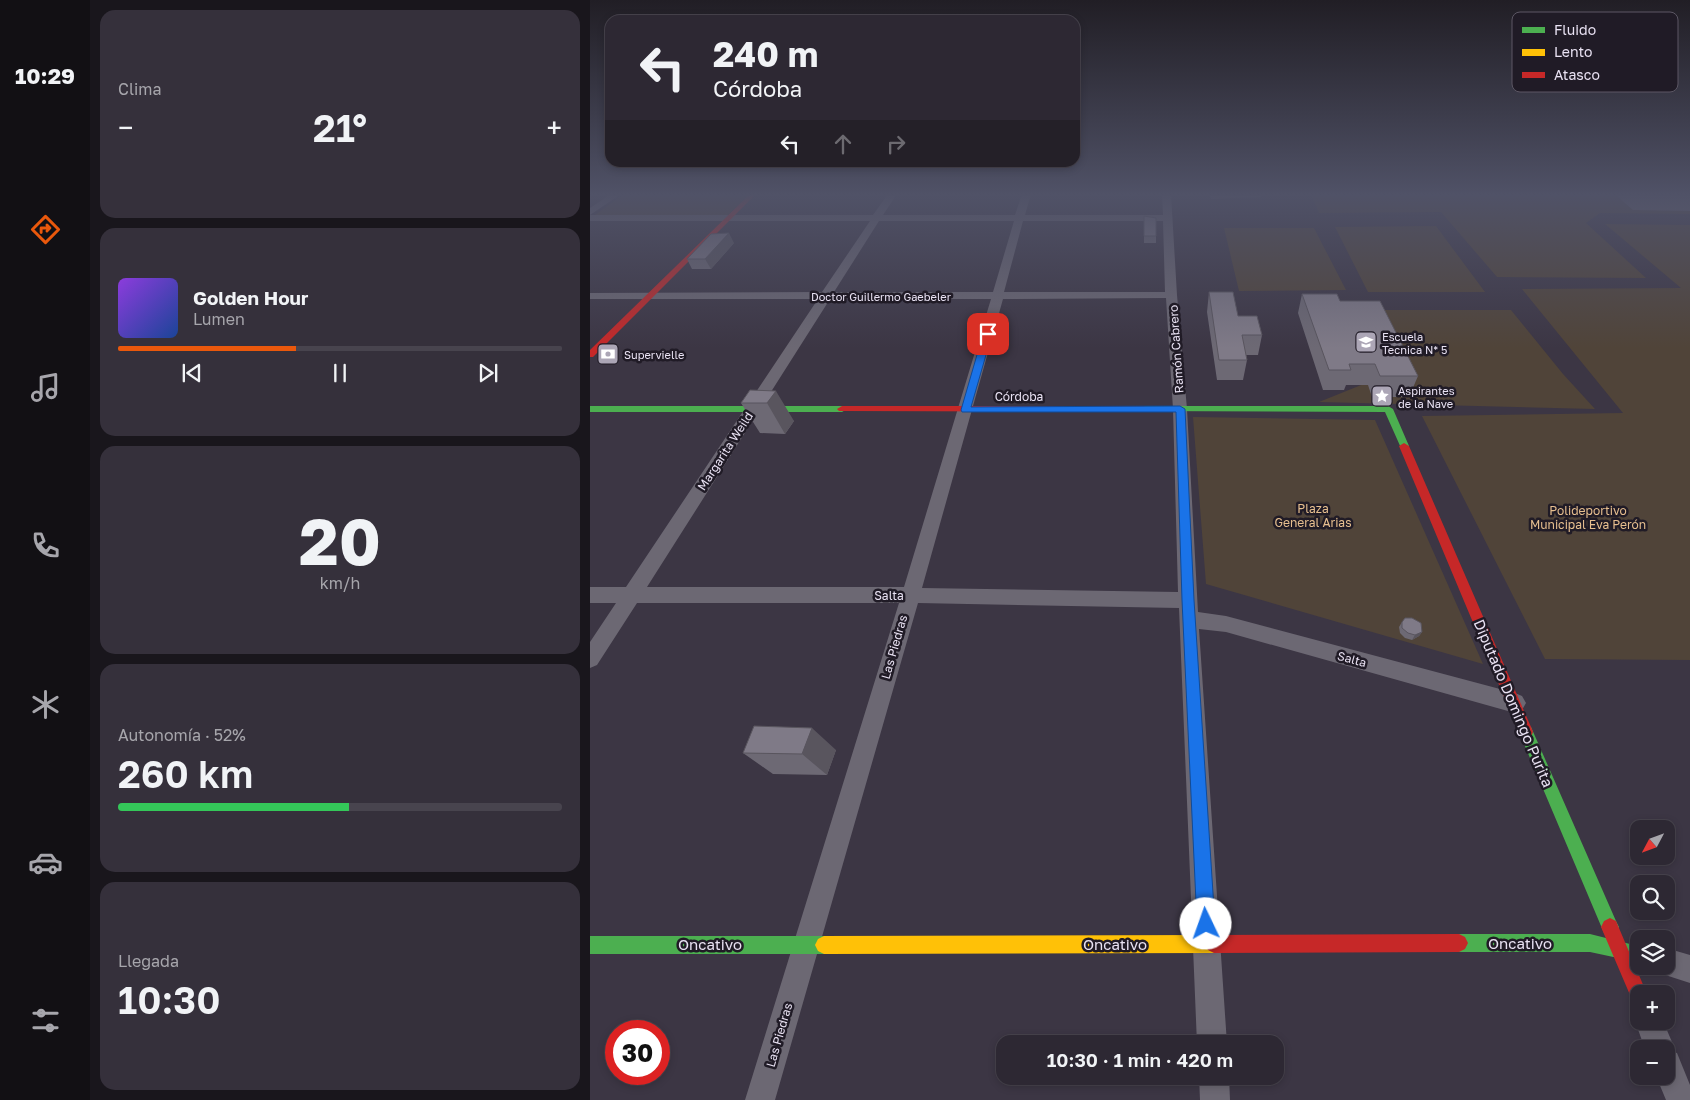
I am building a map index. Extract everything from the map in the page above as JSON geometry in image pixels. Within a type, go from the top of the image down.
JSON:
[{"type":"street","points":[[590,355],[702,245]]},
{"type":"street","name":"Margarita Weild","points":[[590,659],[858,245]]},
{"type":"street","name":"Las Piedras","points":[[760,1100],[966,410],[1012,245]]},
{"type":"street","name":"Ramón Cabrero","points":[[1169,245],[1180,409],[1212,1035]]},
{"type":"street","name":"Doctor Guillermo Gaebeler","points":[[590,296],[1172,295]]},
{"type":"street","name":"Córdoba","points":[[590,409],[1388,410]]},
{"type":"street","name":"Diputado Domingo Purita","points":[[1388,410],[1634,985]]},
{"type":"street","name":"Salta","points":[[590,595],[910,595],[1189,609],[1226,624],[1515,703]]},
{"type":"street","name":"Oncativo","points":[[590,945],[1590,943],[1630,951]]},
{"type":"street","points":[[1675,965],[1690,969]]},
{"type":"street","points":[[1215,1085],[1216,1100]]},
{"type":"street","points":[[1675,1085],[1681,1100]]},
{"type":"green space","points":[[1228,245],[1323,245],[1346,290],[1239,291]]},
{"type":"green space","points":[[1344,245],[1450,245],[1485,292],[1368,292]]},
{"type":"green space","points":[[1470,245],[1610,245],[1646,278],[1497,277]]},
{"type":"green space","name":"Polideportivo Municipal Eva Perón","points":[[1630,245],[1690,245],[1690,660],[1545,659],[1422,416],[1623,413],[1522,289],[1681,288]]},
{"type":"green space","points":[[1363,310],[1511,310],[1563,374],[1595,409],[1319,402],[1391,373]]},
{"type":"green space","name":"Plaza General Arias","points":[[1193,417],[1375,420],[1483,664],[1206,584]]},
{"type":"building","points":[[700,245],[718,245],[705,259],[687,259]]},
{"type":"building","points":[[1209,292],[1233,292],[1238,316],[1257,316],[1262,335],[1242,335],[1247,360],[1219,360]]},
{"type":"building","points":[[1302,294],[1337,294],[1340,301],[1380,301],[1418,376],[1380,376],[1375,364],[1349,364],[1351,370],[1329,370]]},
{"type":"building","points":[[750,390],[776,391],[767,403],[741,403]]},
{"type":"building","points":[[1405,618],[1412,618],[1421,623],[1422,632],[1415,635],[1408,633],[1402,628],[1402,622]]},
{"type":"building","points":[[754,726],[812,728],[802,754],[743,753]]},
{"type":"traffic: fast","points":[[590,409],[842,409]]},
{"type":"traffic: fast","points":[[1144,409],[1388,409],[1404,446]]},
{"type":"traffic: fast","points":[[1526,732],[1610,927]]},
{"type":"traffic: fast","points":[[1459,943],[1590,943],[1630,952]]},
{"type":"traffic: fast","points":[[590,945],[824,945]]},
{"type":"traffic: slow","points":[[824,945],[1214,944]]},
{"type":"traffic: jam","points":[[590,355],[701,245]]},
{"type":"traffic: jam","points":[[842,409],[1144,409]]},
{"type":"traffic: jam","points":[[1404,446],[1526,732]]},
{"type":"traffic: jam","points":[[1610,927],[1634,985]]},
{"type":"traffic: jam","points":[[1214,944],[1459,943]]},
{"type":"place","name":"Escuela Tecnica N* 5","points":[[1366,342]]},
{"type":"place","name":"Supervielle","points":[[608,354]]},
{"type":"place","name":"Aspirantes de la Nave","points":[[1382,396]]},
{"type":"route","points":[[988,334],[966,410],[1180,409],[1188,600],[1206,924]]}]
